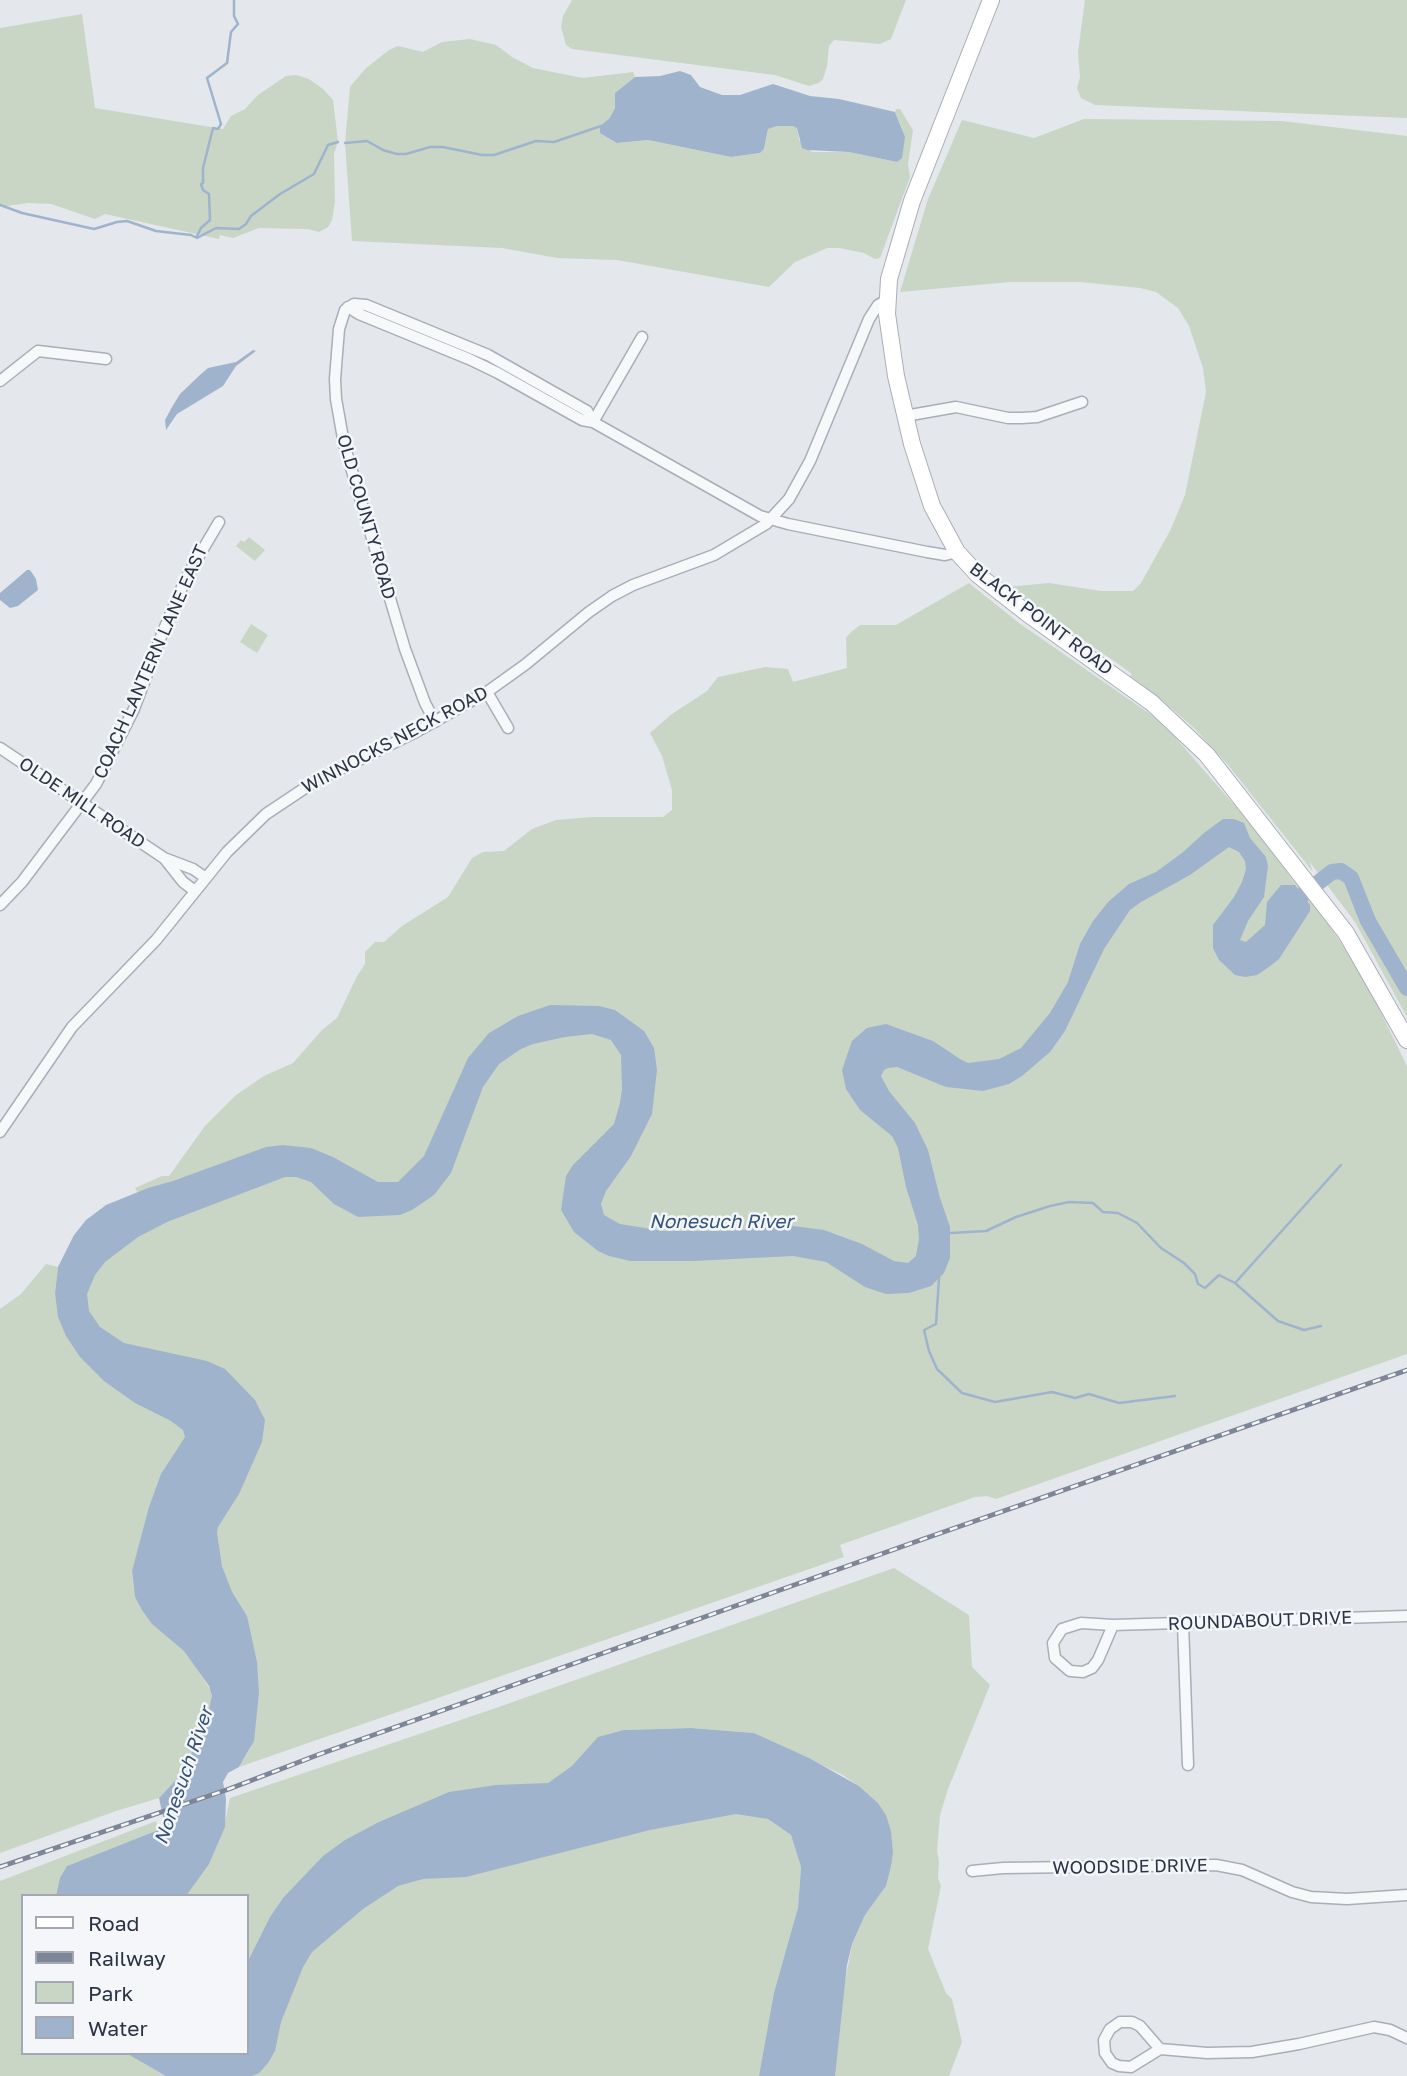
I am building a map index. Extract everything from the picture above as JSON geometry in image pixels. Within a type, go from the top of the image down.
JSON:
[{"type":"main road","name":"BLACK POINT ROAD","points":[[991,0],[902,230],[890,272],[887,300],[890,341],[905,416],[932,506],[957,552],[994,588],[1142,696],[1184,730],[1216,765],[1355,946],[1407,1040]]},
{"type":"street","name":"WINNOCKS NECK ROAD","points":[[0,1132],[67,1033],[150,946],[247,831],[281,803],[324,777],[435,722],[487,692],[604,601],[633,585],[727,549],[770,520],[789,499],[810,461],[869,318],[878,305],[887,300]]},
{"type":"street","name":"OLD COUNTY ROAD","points":[[435,722],[405,649],[342,435],[336,399],[336,359],[339,329],[348,307],[359,314],[470,359],[582,421],[593,422],[727,499],[770,520],[945,555],[957,552]]},
{"type":"street","points":[[593,422],[642,337]]},
{"type":"street","points":[[0,382],[38,351],[106,359]]},
{"type":"street","points":[[905,416],[956,407],[1008,418],[1022,418],[1082,402]]},
{"type":"street","name":"COACH LANTERN LANE EAST","points":[[0,905],[22,883],[96,784],[134,709],[186,578],[219,522]]},
{"type":"street","points":[[487,692],[508,728]]},
{"type":"street","name":"OLDE MILL ROAD","points":[[0,748],[164,858],[193,869],[206,878]]},
{"type":"street","name":"OLDE MILL ROAD","points":[[164,858],[183,882],[195,891]]},
{"type":"street","name":"ROUNDABOUT DRIVE","points":[[1113,1625],[1098,1660],[1091,1668],[1083,1672],[1070,1671],[1055,1658],[1053,1643],[1057,1634],[1065,1627],[1080,1623],[1113,1625],[1407,1616]]},
{"type":"street","points":[[1183,1623],[1188,1766]]},
{"type":"street","name":"WOODSIDE DRIVE","points":[[972,1871],[1003,1868],[1216,1865],[1242,1870],[1292,1892],[1311,1897],[1347,1899],[1407,1895]]},
{"type":"street","points":[[1160,2049],[1140,2026],[1128,2022],[1116,2024],[1110,2029],[1103,2043],[1109,2060],[1123,2067],[1135,2066],[1160,2049],[1208,2053],[1252,2052],[1299,2045],[1374,2027],[1390,2029],[1407,2038]]},
{"type":"green space","points":[[572,0],[906,0],[891,39],[880,44],[834,40],[829,46],[823,79],[809,86],[775,75],[572,49],[566,45],[561,27],[563,16]]},
{"type":"green space","points":[[1085,0],[1407,0],[1407,118],[1095,105],[1081,98],[1077,88],[1080,77],[1078,52]]},
{"type":"green space","points":[[82,14],[95,108],[223,129],[231,116],[245,109],[258,95],[286,76],[296,75],[309,79],[323,89],[333,100],[338,142],[334,154],[335,201],[328,227],[319,232],[308,229],[259,228],[233,238],[220,235],[219,239],[105,214],[95,219],[51,204],[28,203],[0,207],[0,28]]},
{"type":"green space","points":[[470,39],[496,45],[533,68],[583,78],[633,72],[635,77],[615,93],[615,108],[609,119],[617,143],[648,140],[731,157],[760,153],[764,149],[768,129],[793,126],[797,127],[799,140],[812,152],[849,152],[897,162],[902,128],[895,112],[900,109],[913,130],[908,164],[910,177],[880,258],[875,259],[864,253],[839,248],[827,248],[795,262],[769,287],[617,260],[557,258],[502,248],[352,241],[345,143],[350,87],[365,69],[398,46],[423,52],[442,42]]},
{"type":"green space","points":[[1084,119],[1282,121],[1407,136],[1407,1017],[1355,922],[1309,861],[1313,872],[1228,765],[1194,728],[1130,676],[1132,674],[1007,587],[1049,583],[1101,591],[1133,591],[1141,583],[1170,531],[1185,495],[1206,392],[1203,368],[1189,326],[1178,308],[1156,292],[1080,282],[1010,282],[900,292],[928,199],[962,120],[1034,138]]},
{"type":"green space","points":[[249,537],[265,550],[255,561],[236,546]]},
{"type":"green space","points":[[969,583],[1019,623],[1150,714],[1174,736],[1263,838],[1292,879],[1320,911],[1365,980],[1407,1066],[1407,1354],[996,1499],[987,1496],[975,1497],[840,1545],[844,1557],[239,1767],[251,1747],[227,1583],[213,1532],[232,1496],[126,1346],[95,1328],[85,1307],[87,1280],[116,1248],[157,1224],[135,1188],[162,1176],[169,1176],[205,1126],[236,1095],[264,1076],[293,1063],[322,1030],[337,1018],[365,964],[365,952],[375,942],[384,942],[402,926],[448,897],[472,858],[483,852],[504,851],[532,829],[556,820],[663,817],[672,810],[672,790],[662,756],[650,733],[672,714],[707,691],[718,677],[765,667],[788,669],[793,682],[847,668],[846,638],[860,625],[896,625]]},
{"type":"green space","points":[[251,624],[268,635],[257,653],[240,642]]},
{"type":"green space","points":[[46,1264],[58,1267],[55,1293],[189,1430],[132,1573],[135,1597],[168,1636],[187,1653],[213,1694],[207,1724],[186,1768],[159,1798],[0,1853],[0,1309],[21,1294]]},
{"type":"green space","points":[[894,1568],[969,1615],[972,1667],[990,1685],[940,1815],[937,1851],[941,1886],[928,1949],[946,1993],[952,1999],[962,2042],[949,2076],[828,2076],[852,1944],[865,1915],[886,1886],[886,1815],[878,1803],[841,1774],[754,1733],[691,1728],[624,1730],[560,1780],[287,1894],[271,1917],[248,1961],[248,1894],[183,1894],[225,1822],[230,1798]]},
{"type":"green space","points":[[742,1811],[767,1818],[791,1835],[801,1867],[798,1908],[764,2076],[217,2076],[251,2065],[305,1957],[373,1886],[616,1833]]},
{"type":"green space","points":[[156,1821],[158,1830],[67,1866],[58,1894],[21,1894],[21,2055],[140,2055],[199,2076],[0,2076],[0,1881]]},
{"type":"water","points":[[680,71],[691,75],[700,87],[722,95],[740,95],[773,84],[810,96],[839,99],[895,112],[905,137],[902,158],[897,162],[849,152],[807,150],[802,148],[797,128],[793,126],[768,129],[764,149],[760,153],[731,157],[648,140],[617,143],[600,133],[600,126],[609,119],[615,108],[615,93],[635,77],[660,76]]},
{"type":"water","points":[[253,350],[256,351],[236,366],[223,386],[177,414],[166,430],[165,420],[180,394],[201,374],[208,368],[236,362]]},
{"type":"water","points":[[30,570],[36,579],[38,590],[18,606],[10,608],[0,600],[0,593]]},
{"type":"water","points":[[1223,819],[1234,819],[1244,823],[1250,838],[1266,857],[1268,866],[1264,897],[1248,921],[1240,940],[1246,942],[1265,925],[1267,902],[1281,885],[1295,885],[1310,905],[1310,911],[1279,959],[1269,967],[1257,975],[1235,975],[1219,960],[1213,948],[1213,925],[1234,897],[1246,869],[1245,861],[1239,852],[1229,847],[1190,875],[1130,910],[1104,949],[1065,1031],[1050,1052],[1022,1076],[1009,1084],[983,1091],[946,1087],[897,1067],[884,1070],[881,1076],[889,1091],[915,1123],[928,1150],[950,1227],[950,1258],[944,1273],[931,1286],[909,1293],[886,1294],[865,1287],[826,1262],[793,1256],[630,1261],[598,1251],[574,1232],[561,1210],[566,1176],[573,1165],[614,1124],[620,1103],[621,1055],[611,1040],[592,1034],[533,1044],[499,1064],[483,1087],[451,1173],[434,1195],[412,1210],[400,1215],[358,1217],[334,1204],[311,1182],[285,1177],[167,1222],[138,1237],[105,1262],[95,1275],[87,1294],[89,1311],[100,1327],[124,1343],[207,1361],[225,1369],[255,1400],[265,1420],[262,1442],[239,1494],[217,1533],[222,1566],[232,1592],[247,1616],[257,1662],[259,1693],[254,1741],[239,1767],[228,1773],[223,1782],[226,1799],[225,1827],[209,1864],[187,1894],[56,1894],[60,1878],[67,1866],[158,1830],[164,1821],[159,1798],[182,1773],[205,1726],[212,1696],[209,1686],[184,1651],[152,1624],[142,1610],[135,1597],[132,1571],[149,1507],[161,1474],[185,1437],[183,1430],[135,1403],[104,1381],[80,1357],[66,1336],[58,1317],[55,1293],[58,1267],[74,1235],[86,1220],[106,1205],[266,1147],[283,1145],[311,1148],[378,1182],[398,1182],[424,1156],[468,1058],[489,1033],[518,1016],[550,1005],[599,1006],[615,1010],[644,1031],[654,1048],[657,1070],[652,1114],[631,1156],[606,1191],[601,1204],[604,1215],[620,1224],[664,1231],[726,1231],[793,1226],[824,1230],[862,1244],[894,1261],[908,1263],[916,1256],[918,1225],[898,1148],[892,1136],[860,1110],[846,1089],[842,1070],[852,1041],[867,1028],[886,1024],[933,1041],[968,1063],[999,1059],[1021,1048],[1050,1013],[1068,982],[1080,944],[1108,902],[1129,884],[1156,872]]},
{"type":"water","points":[[691,1728],[754,1733],[809,1758],[859,1786],[878,1803],[886,1815],[891,1831],[891,1866],[886,1886],[865,1915],[852,1944],[847,1965],[835,2076],[759,2076],[774,1993],[798,1908],[801,1867],[791,1835],[768,1819],[736,1814],[650,1830],[466,1877],[423,1879],[398,1886],[363,1909],[312,1952],[303,1967],[281,2022],[275,2051],[259,2073],[252,2076],[166,2076],[129,2055],[248,2055],[248,1961],[270,1917],[283,1898],[323,1856],[345,1840],[379,1822],[449,1792],[496,1785],[548,1783],[572,1766],[598,1737],[624,1730]]},
{"type":"waterway","points":[[197,236],[210,220],[209,194],[203,190],[201,184],[213,128],[218,129],[221,124],[207,78],[227,63],[231,32],[238,24],[234,16],[234,0]]},
{"type":"waterway","points":[[345,143],[367,141],[397,154],[443,147],[494,155],[536,141],[554,142],[601,126]]},
{"type":"waterway","points":[[0,205],[22,213],[94,229],[127,221],[156,231],[197,238],[216,228],[239,229],[280,194],[314,174],[328,145],[338,142]]},
{"type":"waterway","name":"Nonesuch River","points":[[1290,912],[1302,895],[1332,872],[1341,871],[1351,878],[1368,921],[1407,988]]},
{"type":"waterway","points":[[1236,1282],[1341,1165]]},
{"type":"waterway","points":[[951,1233],[986,1231],[1016,1217],[1050,1206],[1069,1202],[1093,1203],[1103,1212],[1118,1213],[1137,1223],[1161,1248],[1184,1263],[1195,1274],[1198,1284],[1205,1288],[1219,1275],[1235,1283],[1278,1321],[1304,1330],[1321,1326]]},
{"type":"waterway","points":[[939,1278],[936,1324],[924,1330],[937,1369],[962,1393],[995,1402],[1052,1392],[1075,1398],[1089,1394],[1119,1403],[1175,1396]]},
{"type":"railway","points":[[0,1867],[229,1789],[912,1543],[1407,1370]]}]
